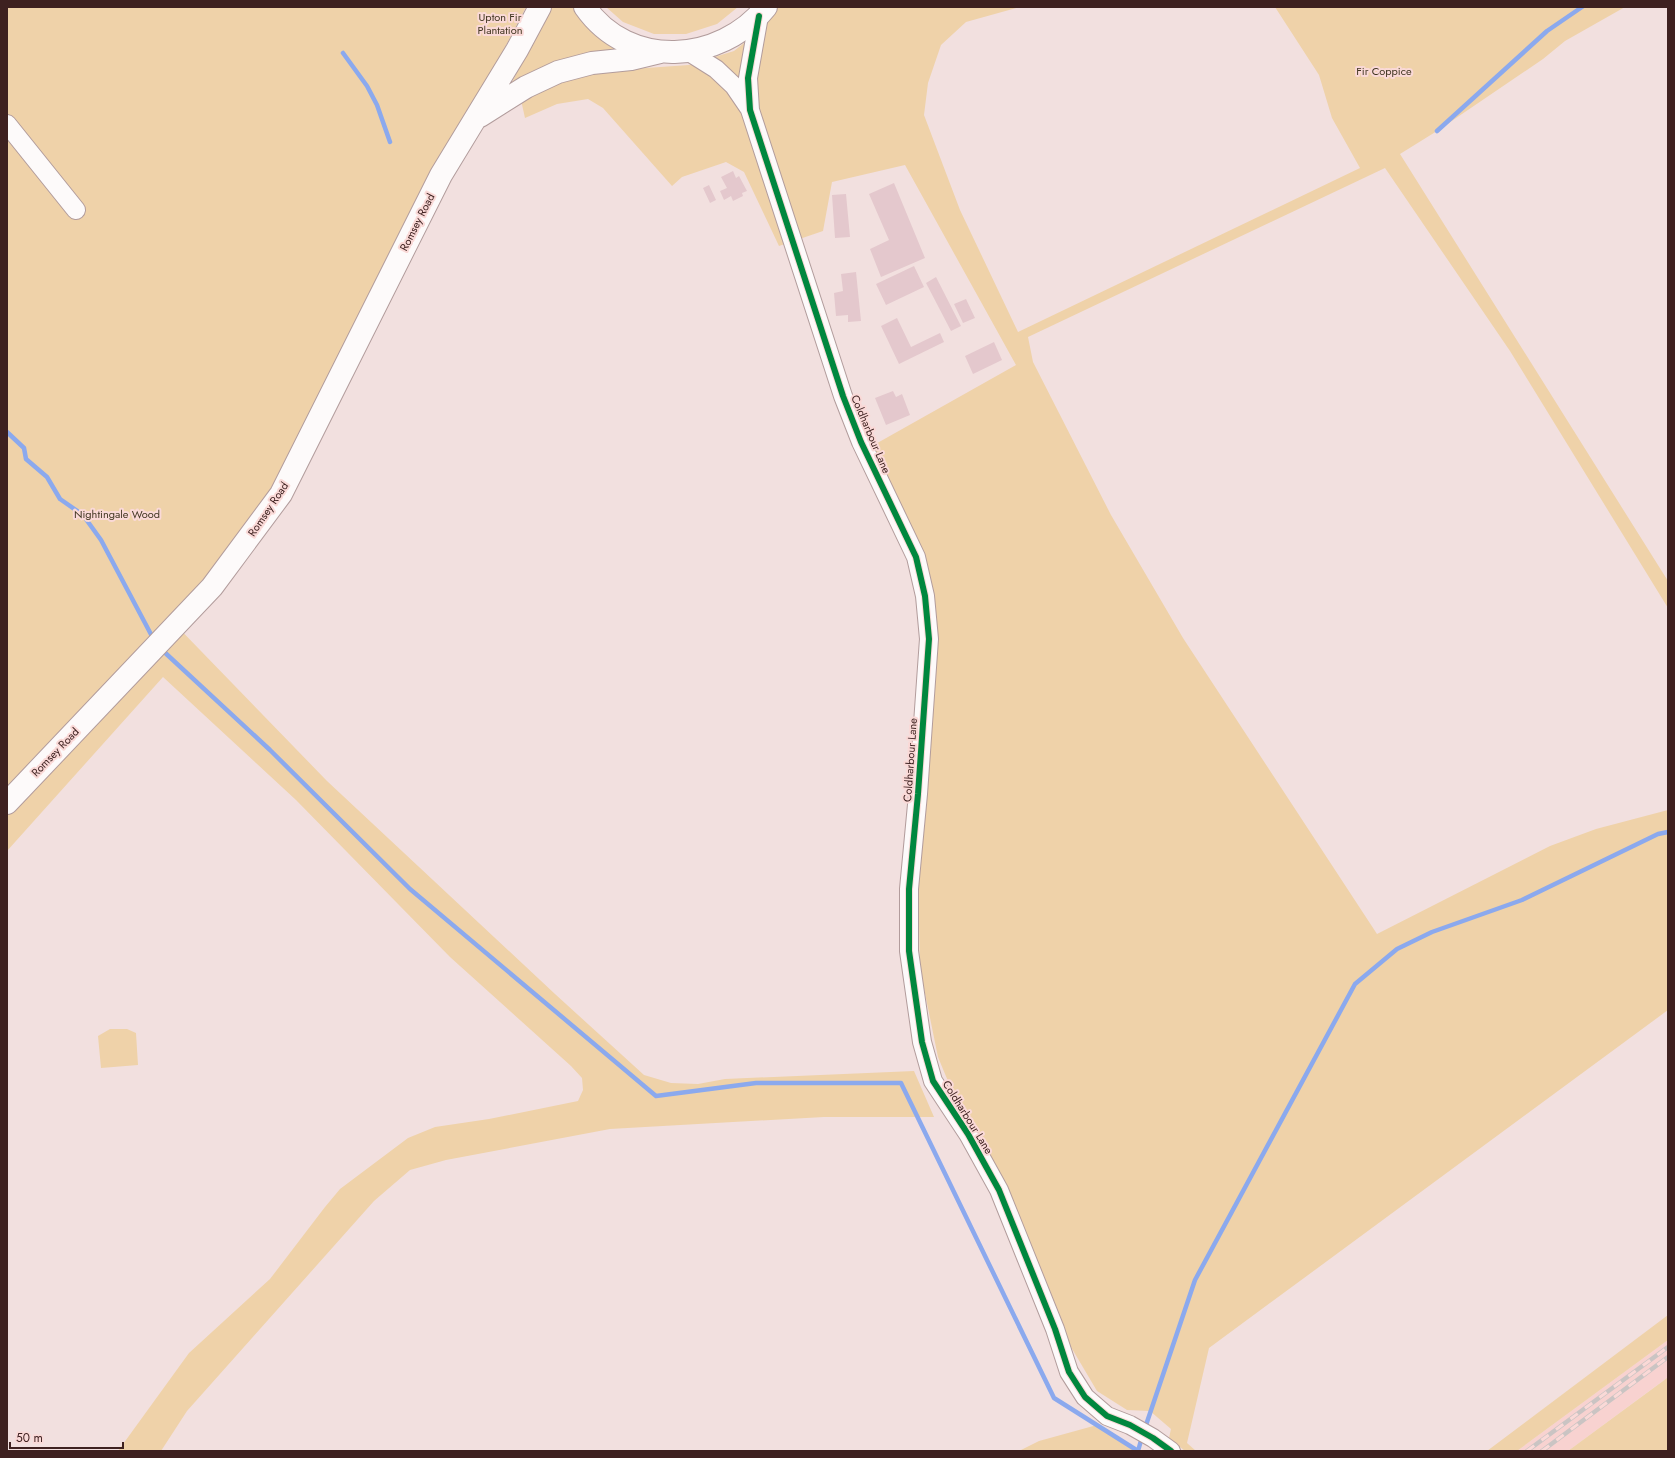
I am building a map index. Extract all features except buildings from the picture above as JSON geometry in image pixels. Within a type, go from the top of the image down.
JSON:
[{"type":"main road","name":"Romsey Road","points":[[7,803],[212,587],[281,494],[441,175],[517,50],[540,7]]},
{"type":"main road","points":[[585,7],[605,27],[622,39],[642,47],[663,52],[689,52],[708,48],[727,40],[744,30],[763,12]]},
{"type":"main road","name":"Romsey Road","points":[[474,119],[526,87],[558,72],[592,63],[631,59],[663,52]]},
{"type":"street","name":"Coldharbour Lane","points":[[763,12],[748,78],[750,110],[844,396],[861,442],[916,557],[925,596],[929,639],[918,794],[909,889],[909,951],[922,1042],[933,1081],[968,1134],[1000,1190],[1055,1329],[1069,1372],[1085,1396],[1107,1416],[1135,1428],[1172,1451]]},
{"type":"street","name":"Coldharbour Lane","points":[[689,52],[716,69],[734,86],[750,110]]},
{"type":"street","points":[[7,124],[76,210]]},
{"type":"shaded area","points":[[1668,1340],[1668,1377],[1568,1451],[1517,1451]]},
{"type":"green space","points":[[7,7],[526,7],[275,488],[206,579],[169,618],[327,781],[644,1075],[671,1083],[698,1084],[725,1079],[914,1071],[934,1117],[824,1117],[610,1129],[446,1160],[410,1170],[374,1201],[187,1411],[161,1451],[118,1451],[189,1353],[270,1279],[340,1189],[408,1138],[435,1127],[489,1119],[578,1101],[583,1090],[582,1078],[571,1066],[450,957],[296,800],[163,677],[7,851]]},
{"type":"green space","points":[[551,7],[577,7],[622,48],[592,52],[571,57],[540,69],[511,84]]},
{"type":"green space","points":[[606,7],[738,7],[717,24],[686,34],[654,34],[623,22]]},
{"type":"green space","name":"Fir Coppice","points":[[778,7],[1020,7],[966,22],[941,45],[928,83],[924,115],[960,210],[1018,332],[1360,168],[1332,118],[1319,75],[1275,7],[1625,7],[1565,41],[1543,59],[1437,131],[1400,154],[1668,581],[1668,608],[1510,351],[1385,168],[1028,337],[1033,362],[1111,515],[1183,638],[1377,934],[1550,846],[1596,829],[1668,810],[1668,1010],[1209,1348],[1187,1443],[1196,1451],[1185,1451],[1169,1438],[1171,1429],[1150,1411],[1127,1410],[1097,1391],[1071,1347],[1063,1323],[1022,1222],[989,1152],[965,1107],[950,1086],[938,1057],[920,969],[918,880],[922,844],[935,641],[872,446],[1016,365],[905,165],[832,182],[823,231],[779,246],[744,172],[726,162],[682,177],[672,186],[603,108],[588,99],[557,104],[525,118],[521,100],[560,81],[589,72],[689,65],[734,51],[764,27]]},
{"type":"green space","points":[[110,1029],[127,1029],[136,1033],[138,1065],[101,1068],[98,1036]]},
{"type":"green space","points":[[1668,1315],[1668,1340],[1517,1451],[1487,1451]]},
{"type":"green space","points":[[1668,1377],[1668,1451],[1568,1451],[1663,1381]]},
{"type":"green space","points":[[1097,1425],[1138,1451],[1019,1451],[1039,1441]]},
{"type":"waterway","points":[[1437,131],[1547,31],[1582,7]]},
{"type":"waterway","points":[[343,53],[367,86],[377,105],[390,142]]},
{"type":"waterway","points":[[7,432],[24,448],[26,459],[47,477],[60,499],[83,515],[101,540],[154,640]]},
{"type":"waterway","points":[[161,649],[270,750],[410,889],[656,1096],[756,1083],[901,1083],[1054,1398],[1138,1451],[1142,1437]]},
{"type":"waterway","points":[[1145,1428],[1195,1280],[1355,984],[1397,949],[1432,932],[1522,900],[1658,834],[1668,832]]},
{"type":"railway","points":[[1527,1451],[1668,1347]]},
{"type":"railway","points":[[1542,1451],[1668,1357]]},
{"type":"cycle path","points":[[759,16],[748,78],[750,110],[843,396],[861,442],[916,557],[925,596],[929,639],[918,794],[909,889],[909,951],[922,1042],[933,1081],[968,1134],[999,1190],[1055,1329],[1069,1372],[1085,1397],[1107,1416],[1130,1425],[1153,1438],[1171,1451]]},
{"type":"park label","name":"Upton Fir Plantation","points":[[500,23]]},
{"type":"park label","name":"Nightingale Wood","points":[[117,514]]}]
